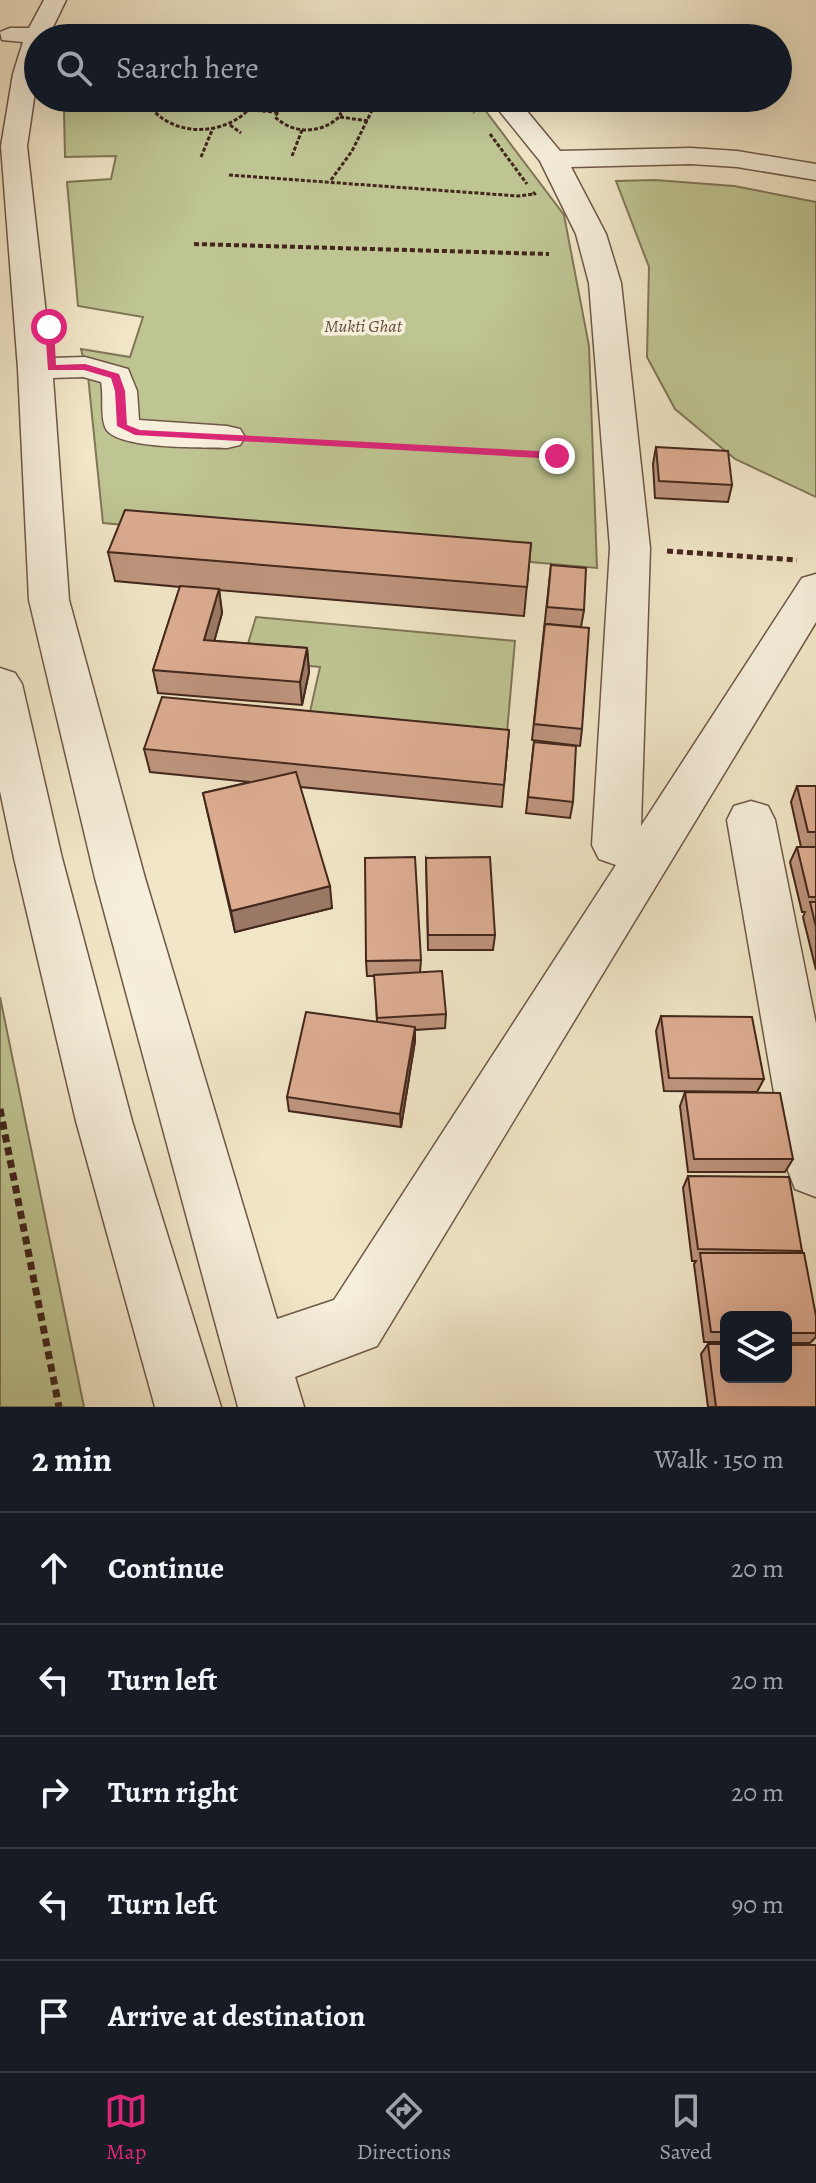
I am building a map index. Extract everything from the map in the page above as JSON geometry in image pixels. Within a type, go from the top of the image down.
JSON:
[{"type":"street","points":[[29,21],[51,24]]},
{"type":"street","points":[[0,58],[24,27]]},
{"type":"street","points":[[24,81],[14,146],[35,369],[49,600],[120,878],[271,1407]]},
{"type":"street","points":[[514,112],[553,159],[591,234],[605,283],[630,548],[616,845]]},
{"type":"street","points":[[553,159],[691,156],[737,159],[816,172]]},
{"type":"street","points":[[35,369],[85,367],[116,376],[122,426],[139,433],[227,437]]},
{"type":"street","points":[[257,1358],[355,1324],[808,574]]},
{"type":"street","points":[[0,684],[38,858],[104,1121],[188,1407]]},
{"type":"street","points":[[751,820],[816,1168]]},
{"type":"path","points":[[155,112],[166,123],[188,128],[213,128],[229,124],[247,112]]},
{"type":"path","points":[[276,112],[278,122],[302,130],[324,128],[340,117],[369,121]]},
{"type":"path","points":[[340,112],[340,117]]},
{"type":"path","points":[[331,180],[373,112]]},
{"type":"path","points":[[474,112],[481,122]]},
{"type":"path","points":[[229,124],[241,133]]},
{"type":"path","points":[[201,157],[213,128]]},
{"type":"path","points":[[292,156],[302,130]]},
{"type":"path","points":[[229,175],[331,180],[518,196],[535,194],[490,134]]},
{"type":"path","points":[[194,244],[549,254]]},
{"type":"path","points":[[227,437],[557,456]]},
{"type":"path","points":[[630,548],[808,574]]},
{"type":"path","points":[[0,1109],[59,1407]]},
{"type":"green space","name":"Mukti Ghat","points":[[64,112],[487,112],[564,215],[589,346],[597,568],[103,523],[88,376],[81,349],[130,357],[143,317],[78,306],[67,182],[111,179],[116,156],[65,157]]},
{"type":"green space","points":[[655,180],[734,186],[816,202],[816,497],[735,459],[675,409],[647,357],[649,267],[616,181]]},
{"type":"green space","points":[[256,617],[515,641],[506,744],[310,712],[320,667],[243,660]]},
{"type":"green space","points":[[0,997],[84,1407],[0,1407]]},
{"type":"building","points":[[656,447],[728,451],[732,485],[659,481]]},
{"type":"building","points":[[125,510],[531,543],[527,587],[108,552]]},
{"type":"building","points":[[551,565],[586,568],[584,610],[547,607]]},
{"type":"building","points":[[180,586],[219,589],[204,640],[307,648],[300,682],[153,670]]},
{"type":"building","points":[[545,624],[589,628],[582,729],[534,724]]},
{"type":"building","points":[[162,697],[509,730],[504,785],[144,749]]},
{"type":"building","points":[[534,742],[576,746],[573,802],[528,797]]},
{"type":"building","points":[[296,772],[330,886],[231,911],[203,793]]},
{"type":"building","points":[[797,786],[816,786],[816,832],[808,832]]},
{"type":"building","points":[[797,847],[816,847],[816,897],[809,897]]},
{"type":"building","points":[[415,857],[421,960],[366,961],[365,858]]},
{"type":"building","points":[[490,857],[495,935],[428,935],[426,858]]},
{"type":"building","points":[[810,902],[816,902],[816,927]]},
{"type":"building","points":[[442,971],[446,1014],[377,1018],[374,975]]},
{"type":"building","points":[[306,1012],[415,1027],[400,1114],[287,1097]]},
{"type":"building","points":[[661,1016],[752,1017],[764,1079],[669,1078]]},
{"type":"building","points":[[685,1092],[780,1093],[793,1159],[694,1159]]},
{"type":"building","points":[[688,1176],[789,1177],[802,1251],[698,1249]]},
{"type":"building","points":[[700,1253],[804,1253],[816,1316],[816,1333],[792,1333],[792,1311],[720,1311],[720,1332],[711,1332]]},
{"type":"building","points":[[708,1344],[720,1344],[720,1383],[792,1383],[792,1345],[816,1345],[816,1407],[716,1407]]},
{"type":"route","points":[[49,327],[51,368],[85,367],[116,376],[122,426],[139,433],[557,456]]}]
